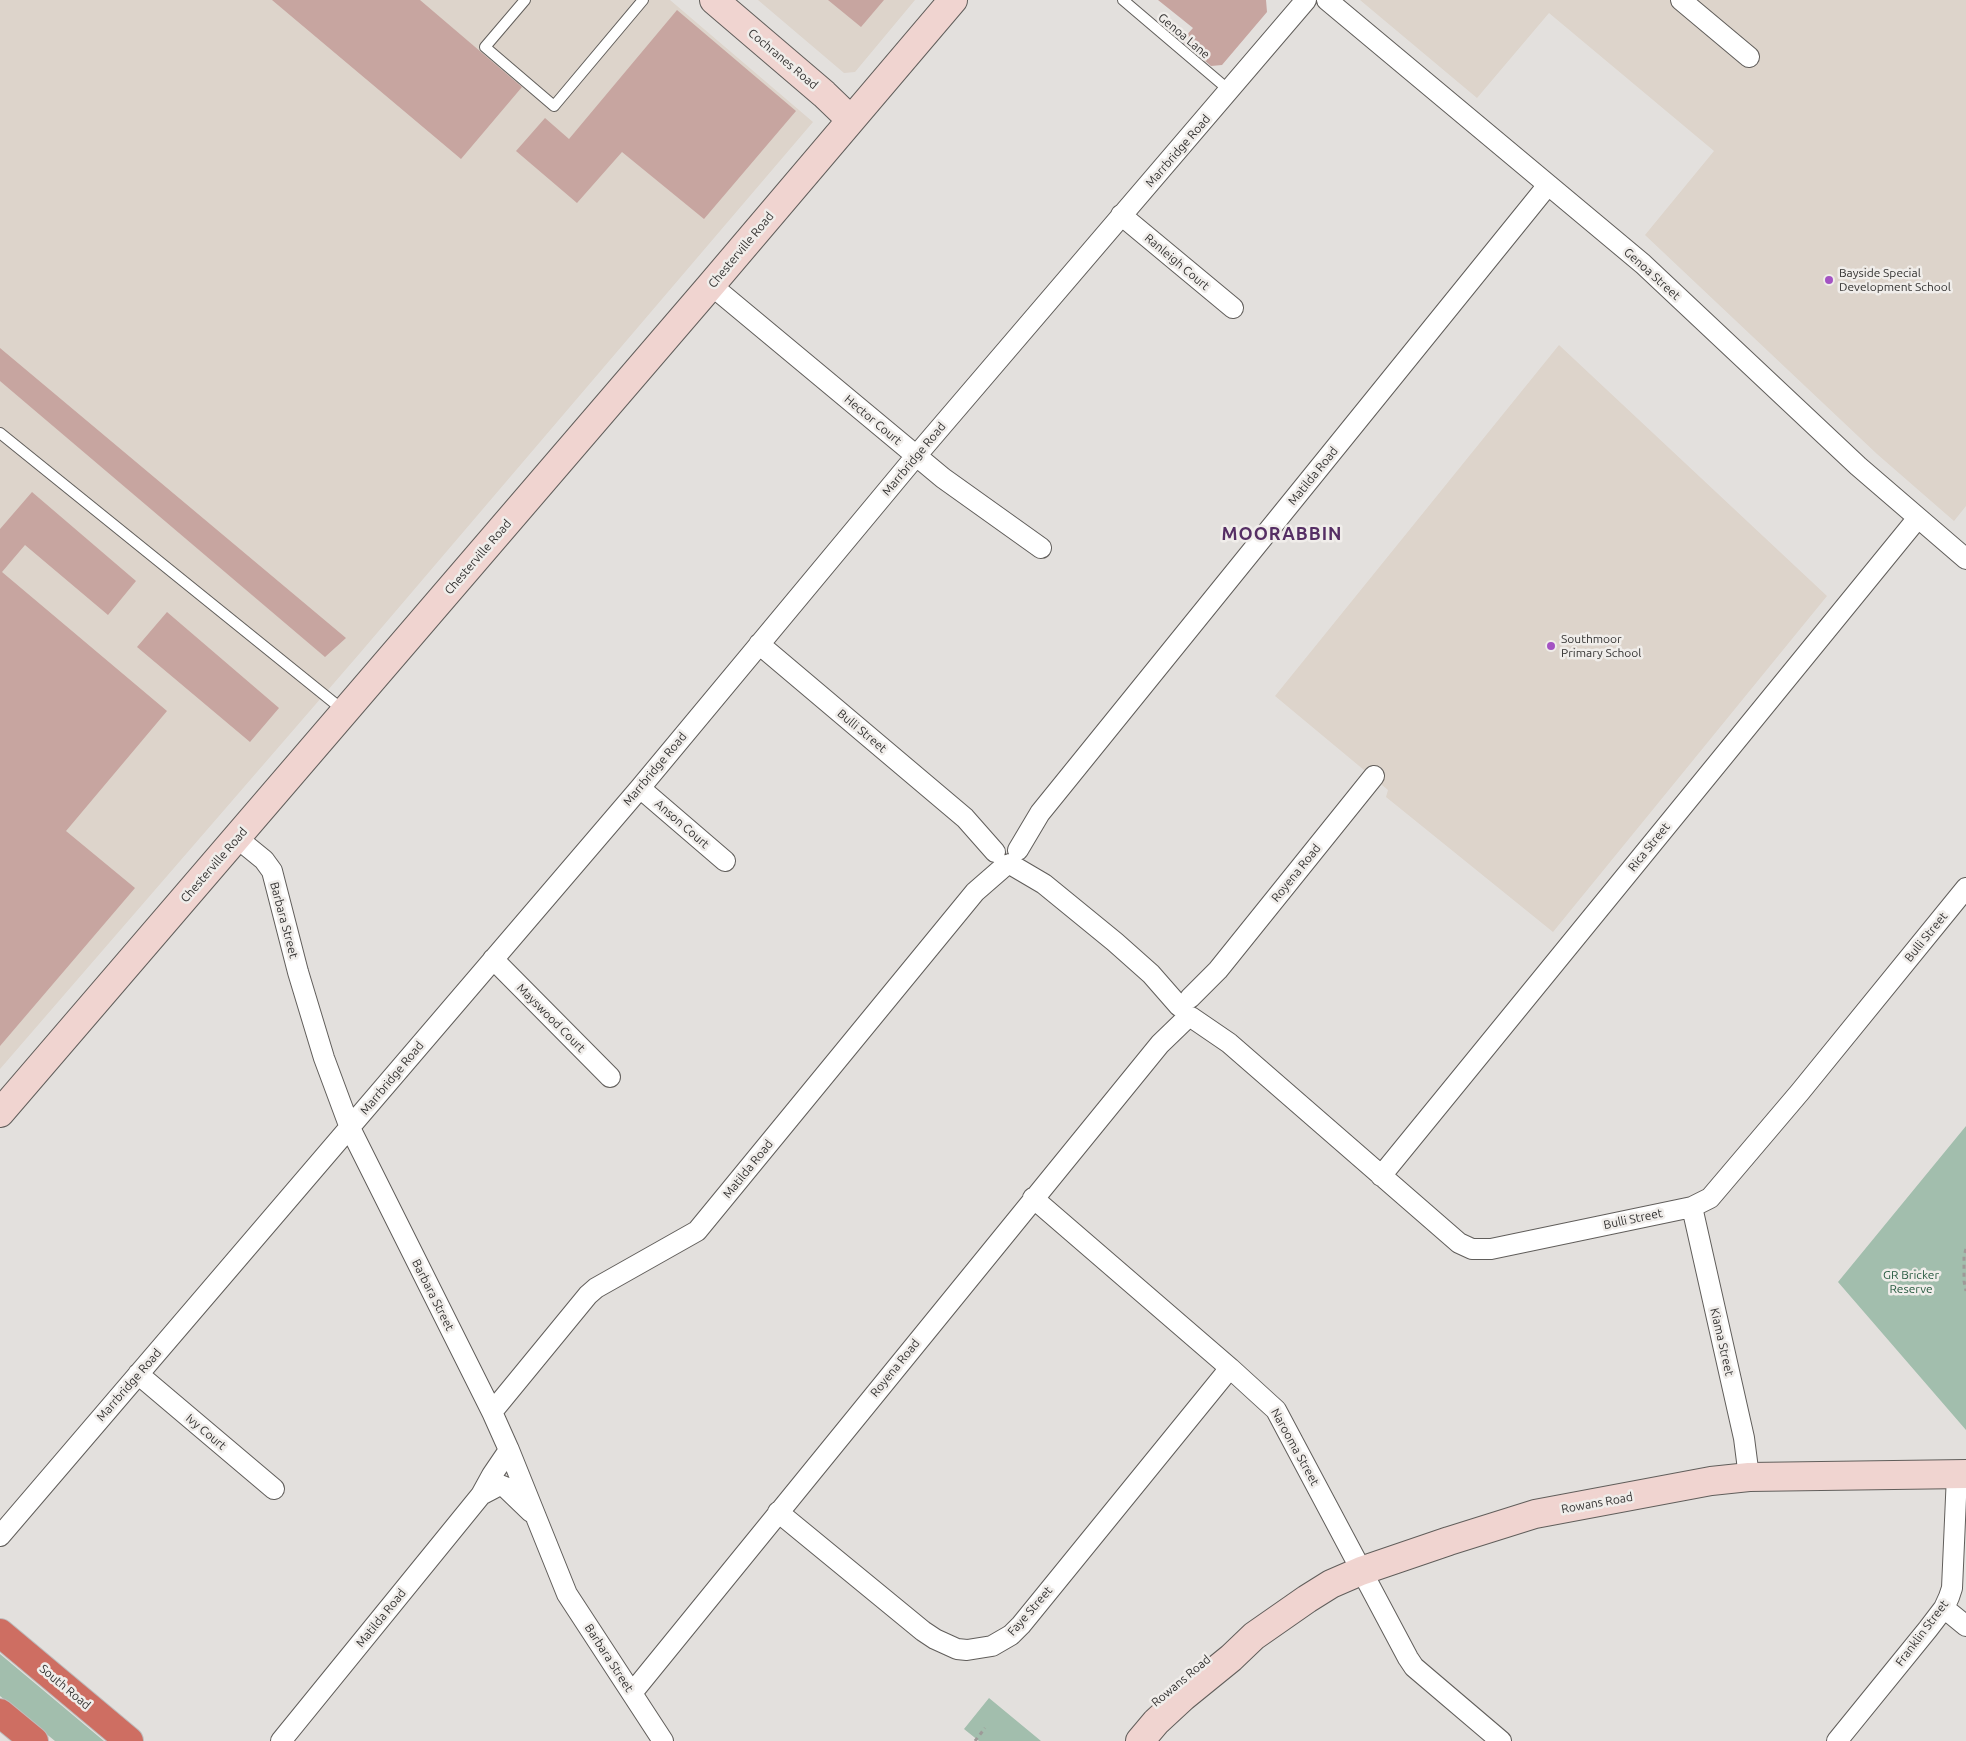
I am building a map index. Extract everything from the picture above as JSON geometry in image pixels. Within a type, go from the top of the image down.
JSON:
[{"type":"highway","name":"South Road","points":[[0,1633],[129,1741]]},
{"type":"highway","points":[[0,1713],[34,1741]]},
{"type":"main road","name":"Cochranes Road","points":[[714,0],[852,120]]},
{"type":"main road","name":"Chesterville Road","points":[[0,1113],[711,285],[953,0]]},
{"type":"main road","name":"Rowans Road","points":[[1140,1741],[1168,1710],[1231,1658],[1254,1636],[1319,1591],[1360,1571],[1449,1541],[1535,1514],[1711,1481],[1749,1477],[1962,1474]]},
{"type":"main road","name":"Rowans Road","points":[[1119,1741],[1157,1698],[1197,1666],[1222,1648],[1254,1636]]},
{"type":"street","name":"Marrbridge Road","points":[[0,1536],[640,788],[916,456],[1306,0]]},
{"type":"street","name":"Genoa Street","points":[[1327,0],[1643,264],[1858,466],[1917,519],[1966,559]]},
{"type":"street","points":[[1681,0],[1749,57]]},
{"type":"street","name":"Matilda Road","points":[[492,1412],[588,1295],[605,1283],[690,1236],[706,1221],[1040,813],[1548,185]]},
{"type":"street","name":"Ranleigh Court","points":[[1121,215],[1233,308]]},
{"type":"street","name":"Hector Court","points":[[711,285],[943,478],[1041,548]]},
{"type":"street","name":"Rica Street","points":[[1381,1176],[1917,519]]},
{"type":"street","name":"Bulli Street","points":[[759,644],[1151,974],[1459,1243],[1472,1249],[1491,1249],[1692,1207],[1710,1198],[1966,888]]},
{"type":"street","name":"Royena Road","points":[[632,1693],[1160,1044],[1374,776]]},
{"type":"street","name":"Anson Court","points":[[640,788],[725,861]]},
{"type":"street","name":"Barbara Street","points":[[237,838],[264,860],[272,871],[298,972],[324,1058],[350,1128],[492,1412],[567,1594],[632,1693],[659,1740]]},
{"type":"street","name":"Mayswood Court","points":[[493,959],[610,1077]]},
{"type":"street","name":"Narooma Street","points":[[1033,1198],[1267,1401],[1284,1422],[1360,1571],[1414,1667],[1491,1738]]},
{"type":"street","name":"Kiama Street","points":[[1692,1207],[1744,1438],[1749,1477]]},
{"type":"street","name":"Faye Street","points":[[778,1512],[935,1639],[952,1647],[967,1650],[992,1646],[1011,1635],[1021,1625],[1230,1368]]},
{"type":"street","name":"Ivy Court","points":[[138,1374],[274,1489]]},
{"type":"street","name":"Matilda Road","points":[[280,1741],[481,1495],[509,1450]]},
{"type":"street","name":"Franklin Street","points":[[1837,1741],[1944,1608],[1952,1588],[1962,1474]]},
{"type":"street","name":"Matilda Road","points":[[481,1495],[500,1485],[505,1487],[535,1516]]},
{"type":"street","points":[[1944,1608],[1966,1626]]},
{"type":"lane","points":[[525,0],[485,47],[554,106],[643,0]]},
{"type":"lane","name":"Genoa Lane","points":[[1123,0],[1230,91]]},
{"type":"lane","points":[[0,433],[345,712]]},
{"type":"path","points":[[1966,1249],[1964,1256],[1964,1281],[1966,1291]]},
{"type":"path","points":[[975,1741],[985,1728]]},
{"type":"shaded area","points":[[0,0],[670,0],[813,122],[360,653],[0,1069]]},
{"type":"shaded area","points":[[758,0],[915,0],[855,72],[844,73]]},
{"type":"shaded area","name":"Bayside Special Development School","points":[[1360,0],[1966,0],[1966,506],[1954,521],[1877,454],[1645,235],[1714,151],[1549,13],[1477,98]]},
{"type":"shaded area","name":"Southmoor Primary School","points":[[1559,345],[1827,596],[1553,932],[1386,797],[1388,790],[1275,696]]},
{"type":"green space","name":"GR Bricker Reserve","points":[[1966,1126],[1966,1430],[1838,1282]]},
{"type":"green space","points":[[0,1654],[104,1741],[55,1741],[0,1696]]},
{"type":"green space","points":[[989,1698],[1041,1741],[979,1741],[964,1729]]},
{"type":"building","points":[[272,0],[420,0],[522,87],[461,159]]},
{"type":"building","points":[[828,0],[884,0],[861,27]]},
{"type":"building","points":[[1158,0],[1266,0],[1267,12],[1222,65],[1211,66],[1183,42],[1186,39],[1184,38],[1193,28]]},
{"type":"building","points":[[677,10],[796,111],[704,219],[622,152],[577,203],[516,151],[545,118],[569,139]]},
{"type":"building","points":[[0,348],[346,638],[325,657],[0,381]]},
{"type":"building","points":[[32,492],[136,581],[108,615],[25,545],[2,572],[167,711],[66,831],[135,888],[0,1046],[0,529]]},
{"type":"building","points":[[167,612],[279,708],[250,742],[137,647]]},
{"type":"place","name":"Bayside Special Development School","points":[[1829,280]]},
{"type":"place","name":"Southmoor Primary School","points":[[1551,646]]},
{"type":"district","name":"MOORABBIN","points":[[1282,534]]}]
